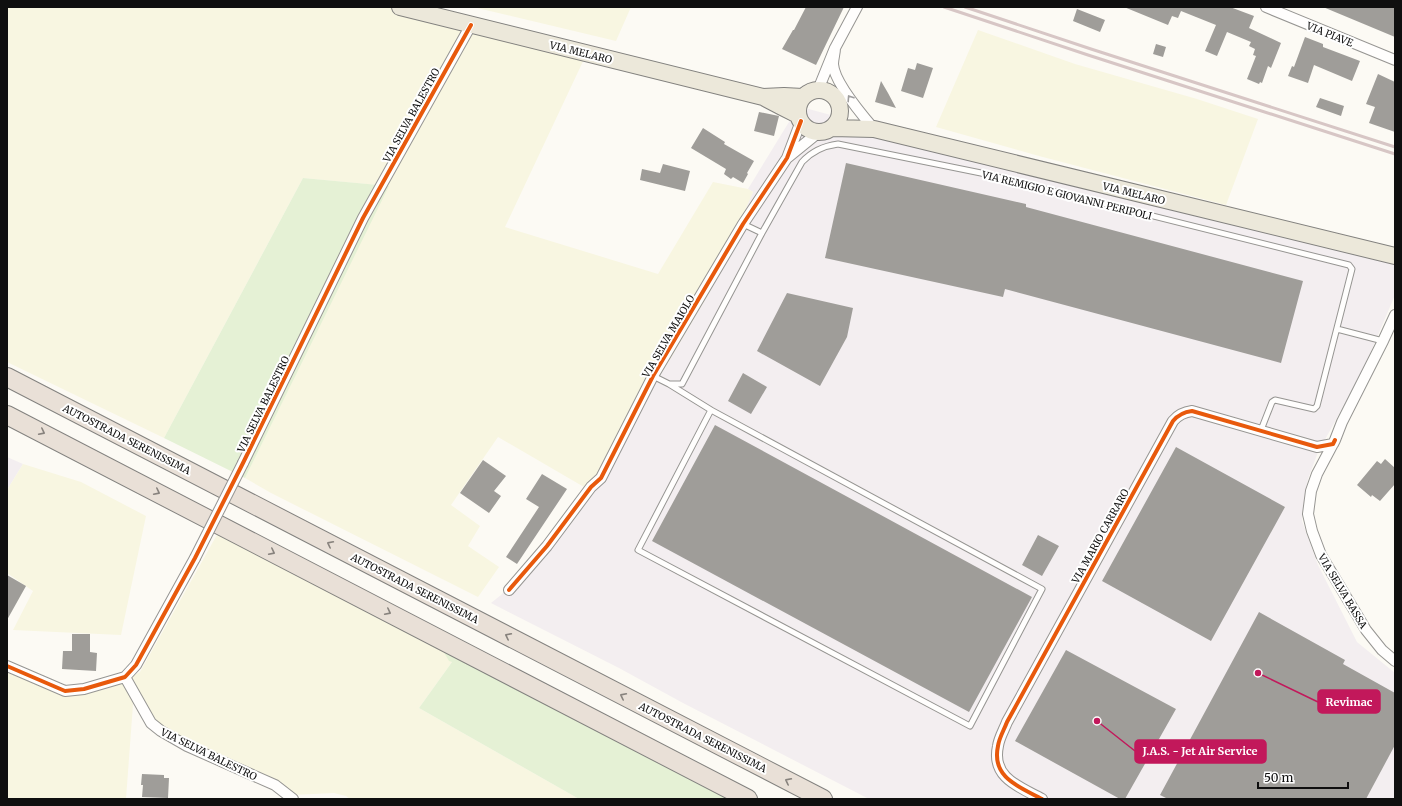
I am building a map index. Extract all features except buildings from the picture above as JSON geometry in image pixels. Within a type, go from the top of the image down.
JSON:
[{"type":"highway","name":"AUTOSTRADA SERENISSIMA","points":[[7,377],[823,799]]},
{"type":"highway","points":[[7,414],[748,799]]},
{"type":"main road","name":"VIA MELARO","points":[[400,7],[763,97],[800,118],[808,129],[874,129],[1395,256]]},
{"type":"main road","name":"VIA MELARO","points":[[763,97],[803,97],[812,91],[825,91],[831,94],[852,116],[874,129]]},
{"type":"main road","points":[[800,118],[800,102],[803,97]]},
{"type":"main road","points":[[825,130],[839,117],[839,105],[836,99]]},
{"type":"street","points":[[818,90],[835,48],[856,7]]},
{"type":"street","name":"VIA PIAVE","points":[[1266,7],[1395,60]]},
{"type":"street","name":"VIA SELVA BALESTRO","points":[[293,799],[275,786],[188,746],[161,731],[150,723],[125,677],[136,665],[194,558],[243,463],[363,218],[471,25]]},
{"type":"street","points":[[835,48],[833,64],[839,80],[855,105],[874,129]]},
{"type":"street","name":"VIA SELVA MAIOLO","points":[[509,590],[547,546],[591,488],[601,478],[653,376],[743,224],[787,158],[800,118]]},
{"type":"street","name":"VIA SELVA MAIOLO","points":[[787,158],[825,130]]},
{"type":"street","name":"VIA SELVA BASSA","points":[[1395,315],[1317,474],[1311,491],[1308,514],[1312,531],[1321,555],[1366,630],[1382,650],[1395,661]]},
{"type":"street","name":"VIA MARIO CARRARO","points":[[1042,799],[1006,779],[1000,771],[997,761],[998,746],[1007,722],[1173,422],[1178,416],[1192,410],[1317,447],[1333,444],[1335,440]]},
{"type":"street","points":[[7,666],[65,690],[84,689],[125,677]]},
{"type":"lane","name":"VIA REMIGIO E GIOVANNI PERIPOLI","points":[[669,384],[682,384],[762,233],[802,162],[818,149],[838,144],[981,173],[1349,265],[1352,269],[1317,406],[1314,409],[1275,400],[1272,402],[1262,430]]},
{"type":"lane","points":[[743,224],[762,233]]},
{"type":"lane","points":[[1337,329],[1383,341]]},
{"type":"lane","points":[[653,376],[711,410],[1042,590],[970,726],[638,550],[711,410]]},
{"type":"shaded area","points":[[7,7],[395,7],[586,55],[505,227],[658,274],[713,182],[748,189],[753,192],[711,290],[668,363],[650,390],[600,477],[573,507],[584,487],[498,437],[451,505],[480,526],[468,546],[499,567],[478,597],[271,493],[245,478],[388,186],[303,178],[164,438],[7,362]]},
{"type":"shaded area","points":[[473,7],[631,7],[616,41]]},
{"type":"shaded area","points":[[978,30],[1075,64],[1197,99],[1258,119],[1226,205],[1039,156],[936,127]]},
{"type":"shaded area","points":[[794,105],[882,129],[1395,257],[1395,295],[1361,375],[1318,452],[1308,479],[1302,521],[1318,565],[1357,642],[1395,673],[1395,799],[869,799],[683,703],[619,668],[491,603],[501,595],[541,550],[573,507],[668,363],[753,192],[748,189],[792,117]]},
{"type":"shaded area","points":[[7,457],[23,464],[7,490]]},
{"type":"shaded area","points":[[23,464],[81,482],[146,516],[121,635],[13,630],[33,591],[7,573],[7,490]]},
{"type":"shaded area","points":[[218,533],[442,649],[452,662],[419,708],[579,799],[350,799],[346,796],[334,793],[292,795],[157,729],[134,691],[126,799],[7,799],[7,667],[49,685],[92,692],[107,689],[140,672]]},
{"type":"green space","points":[[303,178],[389,186],[245,478],[164,438]]},
{"type":"green space","points":[[442,649],[732,799],[579,799],[419,708],[452,662],[449,661]]},
{"type":"railway","points":[[944,7],[1395,154]]},
{"type":"railway","points":[[965,7],[1395,147]]},
{"type":"cycle path","points":[[7,666],[65,691],[84,689],[125,677],[136,665],[195,558],[363,218],[471,25]]},
{"type":"cycle path","points":[[509,590],[547,546],[591,487],[601,478],[653,376],[743,224],[787,158],[801,121]]},
{"type":"cycle path","points":[[1042,799],[1009,780],[1003,774],[997,757],[999,740],[1007,722],[1173,421],[1181,414],[1192,411],[1317,447],[1333,444],[1335,440]]},
{"type":"place","name":"Revimac","points":[[1258,673]]},
{"type":"place","name":"J.A.S. - Jet Air Service","points":[[1097,721]]}]
